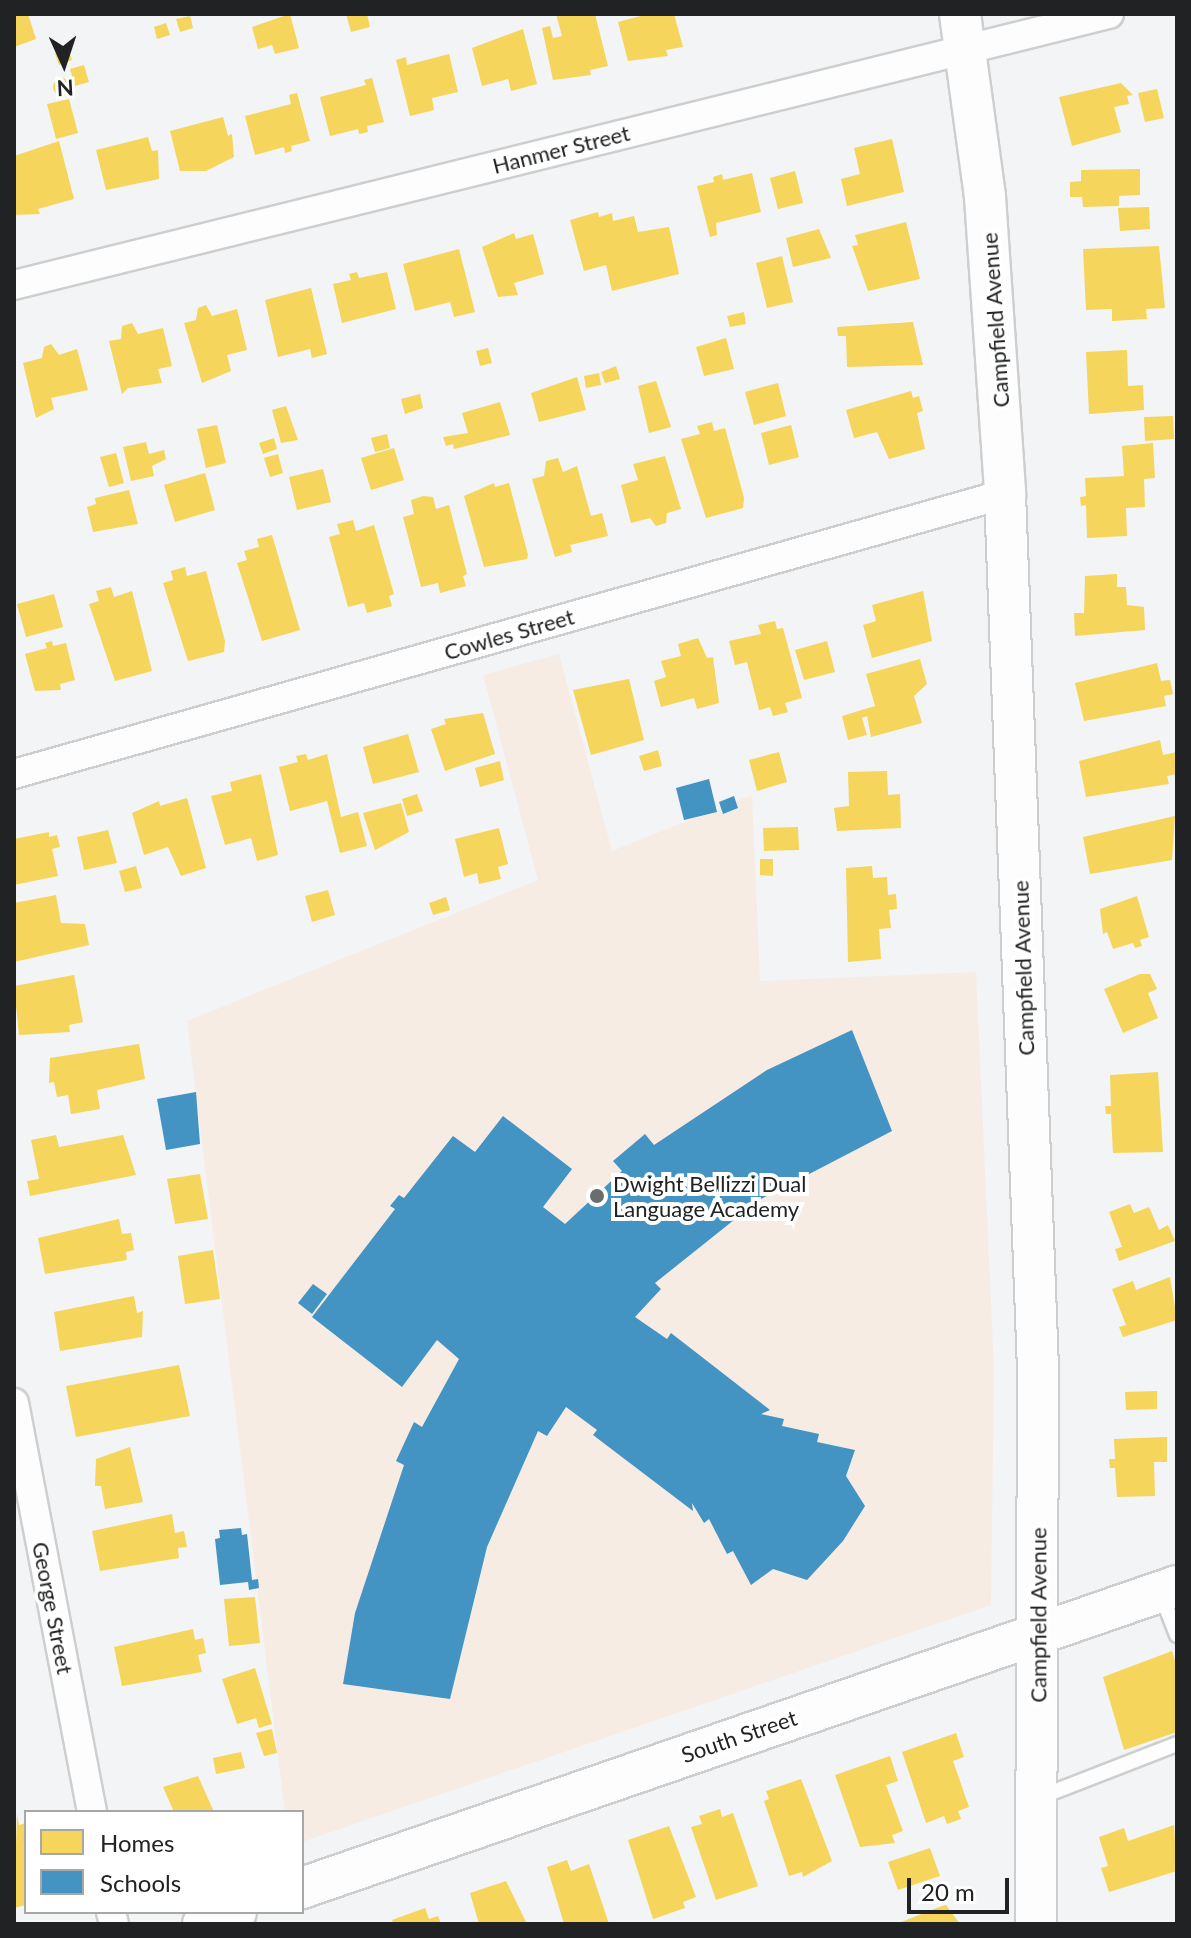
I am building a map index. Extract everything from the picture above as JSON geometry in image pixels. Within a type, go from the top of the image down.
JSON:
[{"type":"street","name":"Hanmer Street","points":[[14,285],[963,31],[1109,14]]},
{"type":"street","name":"Campfield Avenue","points":[[963,31],[992,275],[1005,494],[1038,1368],[1036,1924]]},
{"type":"street","name":"Cowles Street","points":[[14,774],[1005,494]]},
{"type":"street","name":"George Street","points":[[14,1403],[92,1810]]},
{"type":"street","name":"South Street","points":[[304,1887],[1169,1589]]},
{"type":"street","points":[[203,1924],[230,1914]]},
{"type":"lane","points":[[1169,1589],[1177,1635]]},
{"type":"lane","points":[[1038,1798],[1177,1744]]},
{"type":"shaded area","name":"Dwight Bellizzi Dual Language Academy","points":[[559,654],[612,851],[752,795],[760,981],[976,972],[994,1370],[991,1605],[304,1841],[304,1810],[285,1810],[187,1021],[538,880],[483,675]]},
{"type":"building: Homes","points":[[14,14],[28,14],[36,39],[14,47]]},
{"type":"building: Homes","points":[[290,14],[299,48],[275,54],[272,45],[258,49],[252,27]]},
{"type":"building: Homes","points":[[346,14],[367,14],[370,27],[351,32]]},
{"type":"building: Homes","points":[[556,14],[595,14],[608,66],[590,70],[591,75],[553,80],[542,28],[550,26],[553,38],[562,36]]},
{"type":"building: Homes","points":[[648,14],[674,14],[683,47],[666,50],[668,56],[628,61],[618,22]]},
{"type":"building: Homes","points":[[190,16],[193,28],[180,32],[176,19]]},
{"type":"building: Homes","points":[[166,23],[170,35],[157,39],[154,27]]},
{"type":"building: Homes","points":[[523,29],[537,84],[511,91],[508,79],[482,86],[472,48]]},
{"type":"building: Homes","points":[[68,49],[72,60],[59,65],[55,53]]},
{"type":"building: Homes","points":[[449,54],[458,92],[432,98],[434,110],[410,116],[396,60],[406,57],[407,65]]},
{"type":"building: Homes","points":[[84,65],[89,82],[75,86],[70,69]]},
{"type":"building: Homes","points":[[62,78],[71,87],[62,96],[53,87]]},
{"type":"building: Homes","points":[[372,78],[384,122],[367,126],[368,132],[359,134],[358,129],[330,136],[320,97],[366,85],[364,80]]},
{"type":"building: Homes","points":[[1121,83],[1133,95],[1127,96],[1129,104],[1114,107],[1121,132],[1072,146],[1059,97]]},
{"type":"building: Homes","points":[[1157,89],[1164,118],[1145,122],[1138,93]]},
{"type":"building: Homes","points":[[297,93],[310,141],[291,146],[292,151],[285,153],[284,147],[255,155],[245,116],[291,104],[289,95]]},
{"type":"building: Homes","points":[[69,99],[78,133],[56,139],[47,104]]},
{"type":"building: Homes","points":[[223,117],[228,136],[232,134],[234,157],[206,171],[180,171],[170,131]]},
{"type":"building: Homes","points":[[148,137],[152,151],[158,150],[159,179],[106,190],[96,150]]},
{"type":"building: Homes","points":[[892,139],[904,192],[847,206],[841,179],[860,174],[854,148]]},
{"type":"building: Homes","points":[[59,141],[74,199],[38,209],[40,214],[14,215],[14,156]]},
{"type":"building: Homes","points":[[1140,169],[1140,195],[1119,196],[1119,206],[1083,207],[1082,197],[1070,197],[1070,182],[1081,181],[1081,170]]},
{"type":"building: Homes","points":[[795,171],[803,203],[778,209],[770,178]]},
{"type":"building: Homes","points":[[752,173],[761,212],[716,223],[717,235],[710,237],[697,186],[714,182],[713,177],[722,174],[723,180]]},
{"type":"building: Homes","points":[[1149,207],[1150,229],[1120,231],[1118,208]]},
{"type":"building: Homes","points":[[598,212],[599,217],[612,213],[613,221],[634,216],[638,232],[669,227],[679,274],[612,291],[606,265],[584,271],[570,220]]},
{"type":"building: Homes","points":[[906,222],[920,279],[868,291],[852,246],[858,245],[855,235]]},
{"type":"building: Homes","points":[[819,229],[831,258],[793,267],[786,238]]},
{"type":"building: Homes","points":[[514,233],[516,239],[533,234],[544,274],[514,283],[518,295],[498,297],[482,247]]},
{"type":"building: Homes","points":[[1159,246],[1165,308],[1146,309],[1147,319],[1112,321],[1112,309],[1086,310],[1083,249]]},
{"type":"building: Homes","points":[[459,249],[475,312],[454,317],[450,302],[415,311],[403,264]]},
{"type":"building: Homes","points":[[782,256],[793,302],[767,308],[756,263]]},
{"type":"building: Homes","points":[[357,272],[359,278],[387,272],[396,309],[342,323],[333,284],[351,280],[349,274]]},
{"type":"building: Homes","points":[[311,288],[327,354],[312,358],[310,349],[278,357],[265,300]]},
{"type":"building: Homes","points":[[206,305],[212,316],[237,309],[247,350],[227,355],[231,371],[202,383],[184,323],[196,320],[198,308]]},
{"type":"building: Homes","points":[[744,312],[746,324],[730,327],[727,316]]},
{"type":"building: Homes","points":[[913,322],[923,365],[847,367],[846,336],[838,336],[837,327]]},
{"type":"building: Homes","points":[[132,323],[138,334],[163,328],[172,366],[158,369],[162,383],[128,388],[122,394],[109,341],[121,339],[122,326]]},
{"type":"building: Homes","points":[[726,338],[734,369],[704,376],[696,347]]},
{"type":"building: Homes","points":[[51,344],[59,355],[77,349],[88,390],[51,398],[54,409],[36,418],[23,363],[42,358],[44,347]]},
{"type":"building: Homes","points":[[488,348],[492,363],[480,366],[476,351]]},
{"type":"building: Homes","points":[[1127,350],[1128,386],[1143,385],[1144,410],[1089,414],[1086,352]]},
{"type":"building: Homes","points":[[616,366],[620,379],[605,383],[601,372]]},
{"type":"building: Homes","points":[[599,373],[601,385],[586,388],[584,376]]},
{"type":"building: Homes","points":[[577,377],[586,410],[539,422],[531,393]]},
{"type":"building: Homes","points":[[656,381],[671,427],[649,433],[638,386]]},
{"type":"building: Homes","points":[[778,383],[786,416],[754,425],[745,392]]},
{"type":"building: Homes","points":[[911,391],[913,398],[919,396],[923,411],[917,413],[925,449],[889,459],[877,432],[854,438],[846,410]]},
{"type":"building: Homes","points":[[420,394],[423,408],[405,414],[401,399]]},
{"type":"building: Homes","points":[[500,402],[510,435],[454,449],[453,444],[446,446],[443,437],[468,433],[462,413]]},
{"type":"building: Homes","points":[[286,406],[298,440],[281,443],[272,410]]},
{"type":"building: Homes","points":[[1173,416],[1174,439],[1145,441],[1144,417]]},
{"type":"building: Homes","points":[[712,422],[714,431],[725,428],[744,498],[743,508],[706,518],[681,439],[700,434],[697,426]]},
{"type":"building: Homes","points":[[217,425],[226,463],[206,468],[197,429]]},
{"type":"building: Homes","points":[[791,425],[799,457],[769,465],[761,433]]},
{"type":"building: Homes","points":[[387,434],[390,448],[375,452],[371,438]]},
{"type":"building: Homes","points":[[274,438],[277,449],[263,454],[259,443]]},
{"type":"building: Homes","points":[[146,442],[149,454],[164,450],[166,459],[152,466],[154,476],[131,481],[123,447]]},
{"type":"building: Homes","points":[[1153,443],[1155,478],[1144,479],[1145,507],[1126,508],[1127,536],[1087,538],[1086,505],[1081,506],[1080,497],[1086,496],[1085,478],[1124,476],[1122,446]]},
{"type":"building: Homes","points":[[394,448],[404,480],[371,490],[361,458]]},
{"type":"building: Homes","points":[[116,453],[124,483],[109,487],[100,457]]},
{"type":"building: Homes","points":[[278,454],[283,473],[270,477],[264,458]]},
{"type":"building: Homes","points":[[665,456],[681,509],[667,513],[666,523],[656,526],[650,518],[631,523],[621,485],[638,480],[633,464]]},
{"type":"building: Homes","points":[[558,458],[563,472],[577,466],[591,516],[602,513],[608,536],[570,545],[572,552],[555,557],[532,479],[544,476],[546,461]]},
{"type":"building: Homes","points":[[323,469],[331,502],[297,510],[289,477]]},
{"type":"building: Homes","points":[[205,473],[215,510],[175,522],[164,485]]},
{"type":"building: Homes","points":[[494,483],[495,487],[509,483],[528,555],[527,559],[484,567],[464,496]]},
{"type":"building: Homes","points":[[129,490],[138,524],[93,532],[87,507],[96,504],[95,498]]},
{"type":"building: Homes","points":[[433,497],[436,509],[449,505],[467,574],[463,576],[466,586],[440,593],[438,583],[421,587],[403,517],[414,514],[411,500]]},
{"type":"building: Homes","points":[[353,520],[356,531],[374,525],[394,594],[389,596],[392,606],[367,613],[364,603],[348,607],[329,537],[340,534],[337,524]]},
{"type":"building: Homes","points":[[272,535],[300,630],[262,641],[237,563],[247,560],[244,551],[259,547],[257,539]]},
{"type":"building: Homes","points":[[185,567],[187,576],[206,571],[225,641],[224,652],[188,661],[163,583],[173,580],[171,571]]},
{"type":"building: Homes","points":[[1117,574],[1117,587],[1126,587],[1127,605],[1144,607],[1145,630],[1075,636],[1074,613],[1084,613],[1085,576]]},
{"type":"building: Homes","points":[[111,587],[114,597],[132,591],[152,671],[115,681],[89,604],[99,601],[96,591]]},
{"type":"building: Homes","points":[[923,591],[932,641],[872,658],[863,625],[876,621],[872,605]]},
{"type":"building: Homes","points":[[54,594],[63,627],[26,637],[17,604]]},
{"type":"building: Homes","points":[[775,621],[777,629],[783,628],[802,698],[785,703],[788,712],[773,716],[770,707],[759,710],[747,662],[735,665],[729,641],[761,634],[758,625]]},
{"type":"building: Homes","points":[[698,638],[707,658],[713,657],[719,703],[697,709],[694,698],[661,707],[654,681],[666,677],[661,661],[681,656],[678,644]]},
{"type":"building: Homes","points":[[52,641],[53,646],[66,643],[75,680],[60,684],[61,690],[35,691],[25,654],[47,648],[45,643]]},
{"type":"building: Homes","points":[[827,641],[835,672],[804,680],[795,650]]},
{"type":"building: Homes","points":[[920,659],[927,684],[914,696],[922,723],[871,737],[867,716],[862,718],[867,735],[848,740],[842,716],[875,706],[866,674]]},
{"type":"building: Homes","points":[[1157,663],[1161,681],[1170,680],[1173,694],[1164,696],[1166,706],[1084,721],[1075,683]]},
{"type":"building: Homes","points":[[629,679],[644,740],[591,755],[573,690]]},
{"type":"building: Homes","points":[[483,713],[495,754],[445,771],[431,729],[446,724],[444,719]]},
{"type":"building: Homes","points":[[408,734],[419,772],[373,784],[363,747]]},
{"type":"building: Homes","points":[[1160,740],[1163,755],[1177,752],[1177,774],[1167,776],[1169,784],[1086,797],[1079,761]]},
{"type":"building: Homes","points":[[658,750],[662,766],[644,771],[639,756]]},
{"type":"building: Homes","points":[[779,752],[787,782],[757,791],[749,760]]},
{"type":"building: Homes","points":[[306,754],[308,760],[327,754],[341,817],[358,812],[367,846],[340,853],[327,801],[290,811],[279,767],[298,762],[296,756]]},
{"type":"building: Homes","points":[[500,761],[504,780],[480,787],[475,768]]},
{"type":"building: Homes","points":[[887,771],[888,795],[900,794],[901,828],[837,831],[834,808],[849,806],[848,772]]},
{"type":"building: Homes","points":[[261,774],[278,855],[257,861],[251,838],[225,845],[211,796],[232,791],[230,782]]},
{"type":"building: Homes","points":[[417,794],[423,811],[407,816],[402,799]]},
{"type":"building: Homes","points":[[187,798],[206,868],[181,876],[168,847],[144,855],[132,813],[159,801],[160,806]]},
{"type":"building: Homes","points":[[401,803],[409,832],[375,850],[363,813]]},
{"type":"building: Homes","points":[[1175,816],[1172,860],[1090,874],[1083,837]]},
{"type":"building: Homes","points":[[798,827],[799,850],[764,851],[763,828]]},
{"type":"building: Homes","points":[[499,828],[508,864],[498,867],[501,879],[479,884],[477,873],[464,877],[455,839]]},
{"type":"building: Homes","points":[[108,830],[117,863],[84,870],[77,837]]},
{"type":"building: Homes","points":[[49,832],[49,837],[57,835],[60,847],[52,849],[58,876],[14,885],[14,839]]},
{"type":"building: Homes","points":[[760,859],[773,859],[773,876],[760,875]]},
{"type":"building: Homes","points":[[136,866],[142,888],[125,892],[119,871]]},
{"type":"building: Homes","points":[[872,866],[873,878],[887,877],[888,895],[896,894],[897,909],[889,910],[891,928],[879,929],[881,959],[848,962],[846,868]]},
{"type":"building: Homes","points":[[328,890],[335,915],[312,922],[305,896]]},
{"type":"building: Homes","points":[[56,895],[61,923],[85,924],[89,945],[14,962],[14,903]]},
{"type":"building: Homes","points":[[1137,896],[1149,937],[1140,940],[1142,946],[1135,948],[1133,943],[1113,949],[1107,932],[1103,934],[1100,909]]},
{"type":"building: Homes","points":[[446,897],[450,910],[433,915],[429,903]]},
{"type":"building: Homes","points":[[1140,974],[1150,974],[1157,989],[1148,993],[1158,1018],[1123,1033],[1104,989]]},
{"type":"building: Homes","points":[[74,975],[83,1022],[69,1025],[70,1032],[19,1035],[14,986]]},
{"type":"building: Homes","points":[[139,1044],[145,1079],[97,1090],[100,1109],[71,1114],[68,1095],[57,1097],[54,1082],[49,1083],[50,1058]]},
{"type":"building: Homes","points":[[1158,1072],[1163,1152],[1113,1153],[1111,1114],[1106,1114],[1105,1106],[1111,1106],[1110,1075]]},
{"type":"building: Homes","points":[[56,1135],[59,1147],[123,1135],[136,1175],[30,1196],[27,1181],[39,1179],[31,1140]]},
{"type":"building: Homes","points":[[200,1174],[208,1219],[175,1224],[167,1179]]},
{"type":"building: Homes","points":[[1130,1204],[1134,1213],[1149,1207],[1159,1230],[1168,1225],[1175,1241],[1119,1261],[1115,1249],[1122,1247],[1109,1212]]},
{"type":"building: Homes","points":[[119,1219],[122,1234],[131,1233],[134,1250],[126,1252],[127,1260],[45,1274],[38,1238]]},
{"type":"building: Homes","points":[[213,1250],[220,1299],[185,1304],[178,1256]]},
{"type":"building: Homes","points":[[1170,1277],[1177,1320],[1123,1337],[1119,1327],[1126,1325],[1112,1289],[1133,1281],[1136,1290]]},
{"type":"building: Homes","points":[[134,1296],[137,1313],[143,1311],[142,1337],[60,1351],[54,1312]]},
{"type":"building: Homes","points":[[179,1365],[190,1416],[76,1437],[66,1386]]},
{"type":"building: Homes","points":[[1157,1391],[1157,1409],[1126,1410],[1125,1392]]},
{"type":"building: Homes","points":[[1167,1437],[1167,1462],[1154,1462],[1155,1496],[1117,1497],[1115,1468],[1110,1468],[1109,1459],[1115,1459],[1114,1439]]},
{"type":"building: Homes","points":[[130,1447],[143,1502],[105,1509],[101,1486],[95,1486],[96,1459]]},
{"type":"building: Homes","points":[[172,1514],[175,1533],[184,1531],[187,1547],[178,1548],[179,1558],[100,1571],[92,1531]]},
{"type":"building: Homes","points":[[255,1597],[260,1643],[229,1646],[224,1599]]},
{"type":"building: Homes","points":[[193,1629],[195,1640],[203,1638],[206,1653],[198,1655],[202,1672],[122,1686],[114,1647]]},
{"type":"building: Homes","points":[[1172,1651],[1177,1666],[1177,1732],[1124,1750],[1103,1677]]},
{"type":"building: Homes","points":[[255,1668],[272,1724],[259,1728],[256,1718],[237,1724],[222,1679]]},
{"type":"building: Homes","points":[[272,1729],[277,1753],[264,1756],[256,1733]]},
{"type":"building: Homes","points":[[956,1733],[964,1757],[953,1761],[969,1807],[958,1811],[961,1819],[947,1824],[944,1816],[926,1823],[902,1752]]},
{"type":"building: Homes","points":[[241,1752],[245,1768],[216,1774],[213,1758]]},
{"type":"building: Homes","points":[[890,1756],[898,1781],[886,1785],[903,1831],[892,1835],[895,1843],[860,1847],[835,1775]]},
{"type":"building: Homes","points":[[198,1776],[213,1810],[173,1810],[163,1787]]},
{"type":"building: Homes","points":[[801,1779],[832,1861],[803,1877],[802,1872],[789,1876],[764,1801],[769,1799],[766,1791]]},
{"type":"building: Homes","points":[[720,1809],[722,1817],[733,1813],[758,1886],[716,1900],[691,1827],[702,1824],[699,1816]]},
{"type":"building: Homes","points":[[17,1814],[19,1825],[24,1824],[24,1906],[14,1908]]},
{"type":"building: Homes","points":[[1174,1825],[1177,1871],[1109,1892],[1101,1868],[1108,1866],[1099,1837],[1124,1828],[1128,1841]]},
{"type":"building: Homes","points":[[669,1826],[696,1897],[683,1902],[685,1908],[653,1919],[628,1840]]},
{"type":"building: Homes","points":[[930,1848],[940,1876],[898,1890],[888,1862]]},
{"type":"building: Homes","points":[[567,1860],[571,1871],[589,1864],[609,1924],[564,1924],[547,1867]]},
{"type":"building: Homes","points":[[506,1881],[527,1924],[479,1924],[470,1893]]},
{"type":"building: Homes","points":[[946,1905],[960,1924],[896,1924],[942,1906]]},
{"type":"building: Homes","points":[[425,1908],[429,1919],[438,1916],[441,1924],[394,1924],[392,1920]]},
{"type":"building: Schools","points":[[709,779],[717,812],[684,820],[676,788]]},
{"type":"building: Schools","points":[[734,796],[738,808],[723,814],[719,802]]},
{"type":"building: Schools","points":[[852,1030],[892,1131],[759,1200],[655,1283],[661,1289],[635,1317],[667,1339],[671,1333],[770,1410],[761,1414],[784,1419],[782,1426],[819,1434],[817,1442],[855,1450],[846,1476],[865,1506],[843,1541],[807,1580],[773,1569],[751,1585],[733,1551],[727,1554],[709,1519],[704,1523],[692,1503],[693,1511],[593,1435],[597,1430],[566,1407],[547,1436],[538,1431],[487,1547],[450,1699],[343,1684],[355,1613],[404,1465],[396,1461],[414,1422],[422,1427],[459,1359],[437,1340],[402,1387],[312,1317],[395,1209],[390,1206],[399,1195],[404,1198],[453,1136],[475,1152],[503,1116],[572,1169],[543,1207],[565,1224],[622,1171],[613,1161],[645,1134],[654,1145],[767,1070]]},
{"type":"building: Schools","points":[[196,1092],[200,1144],[166,1150],[157,1099]]},
{"type":"building: Schools","points":[[313,1284],[327,1294],[312,1314],[298,1303]]},
{"type":"building: Schools","points":[[241,1528],[242,1535],[247,1534],[252,1580],[258,1579],[259,1588],[249,1590],[248,1582],[220,1585],[215,1539],[220,1538],[219,1530]]},
{"type":"place","name":"Dwight Bellizzi Dual Language Academy","points":[[597,1196]]}]
